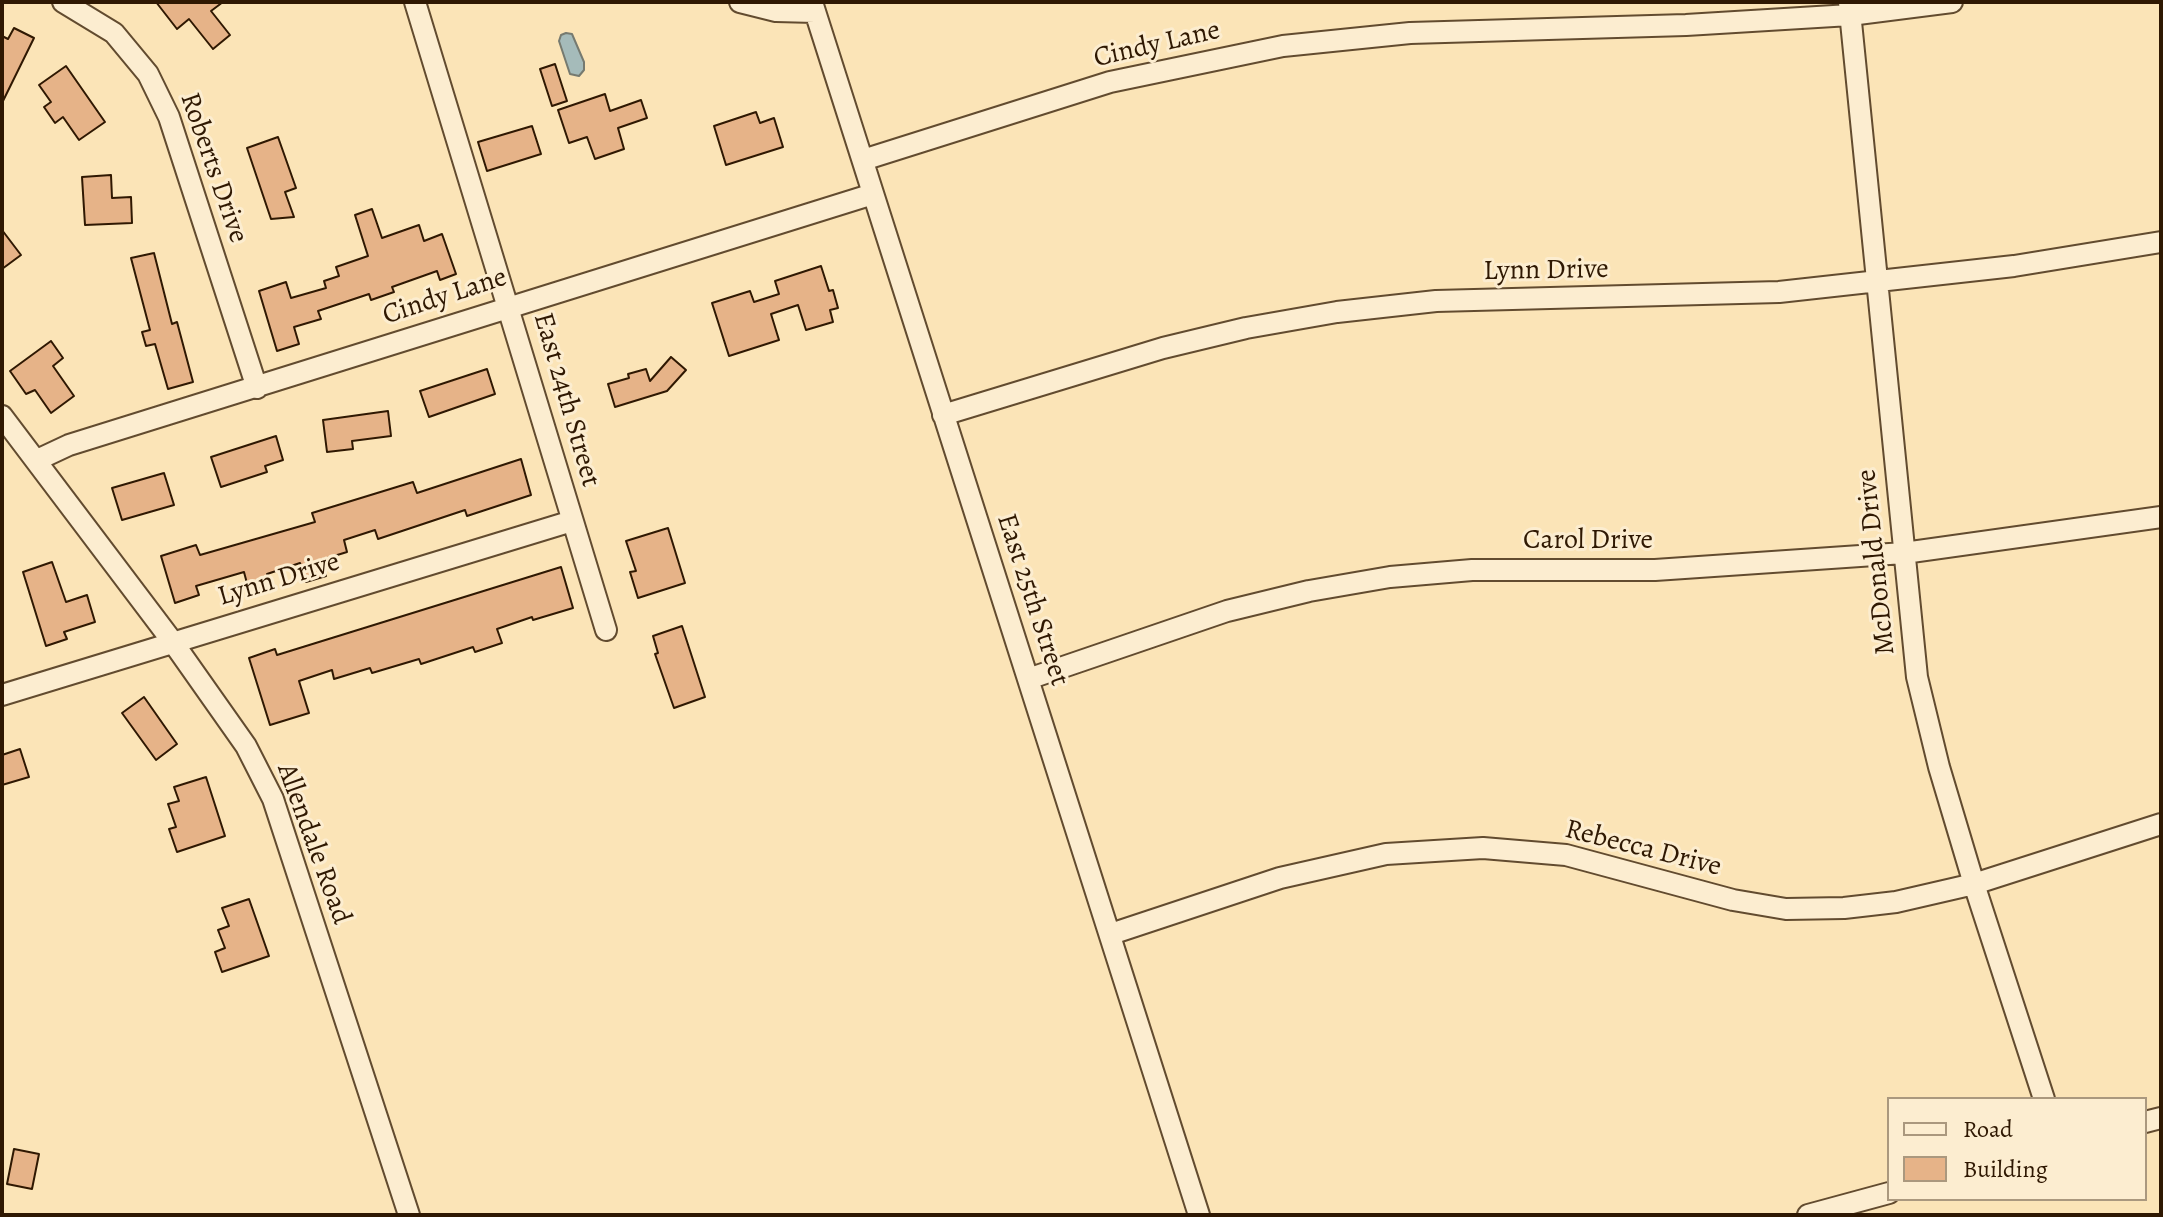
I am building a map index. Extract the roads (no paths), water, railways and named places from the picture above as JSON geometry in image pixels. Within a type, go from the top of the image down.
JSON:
[{"type":"street","name":"Roberts Drive","points":[[63,2],[114,33],[148,74],[169,117],[257,388]]},
{"type":"street","name":"East 24th Street","points":[[415,2],[606,630]]},
{"type":"street","points":[[740,2],[776,11],[814,7]]},
{"type":"street","name":"Cindy Lane","points":[[863,160],[1110,82],[1283,46],[1410,33],[1686,25],[1850,8],[1952,2]]},
{"type":"street","name":"East 25th Street","points":[[814,7],[1199,1215]]},
{"type":"street","name":"McDonald Drive","points":[[1850,8],[1917,677],[1939,767],[1974,884],[2043,1097]]},
{"type":"street","name":"Cindy Lane","points":[[37,460],[69,445],[873,194]]},
{"type":"street","name":"Lynn Drive","points":[[943,415],[1163,348],[1246,328],[1337,312],[1436,301],[1779,292],[2014,266],[2161,242]]},
{"type":"street","name":"Allendale Road","points":[[2,416],[172,641],[246,746],[273,799],[409,1215]]},
{"type":"street","name":"Carol Drive","points":[[1028,679],[1227,611],[1309,591],[1390,577],[1472,570],[1655,570],[1904,553],[2161,517]]},
{"type":"street","name":"Lynn Drive","points":[[2,695],[572,521]]},
{"type":"street","name":"Rebecca Drive","points":[[1111,934],[1280,878],[1386,854],[1469,849],[1566,855],[1733,900],[1786,909],[1844,908],[1896,902],[1974,884],[2161,824]]},
{"type":"street","points":[[1808,1215],[1887,1194]]}]
